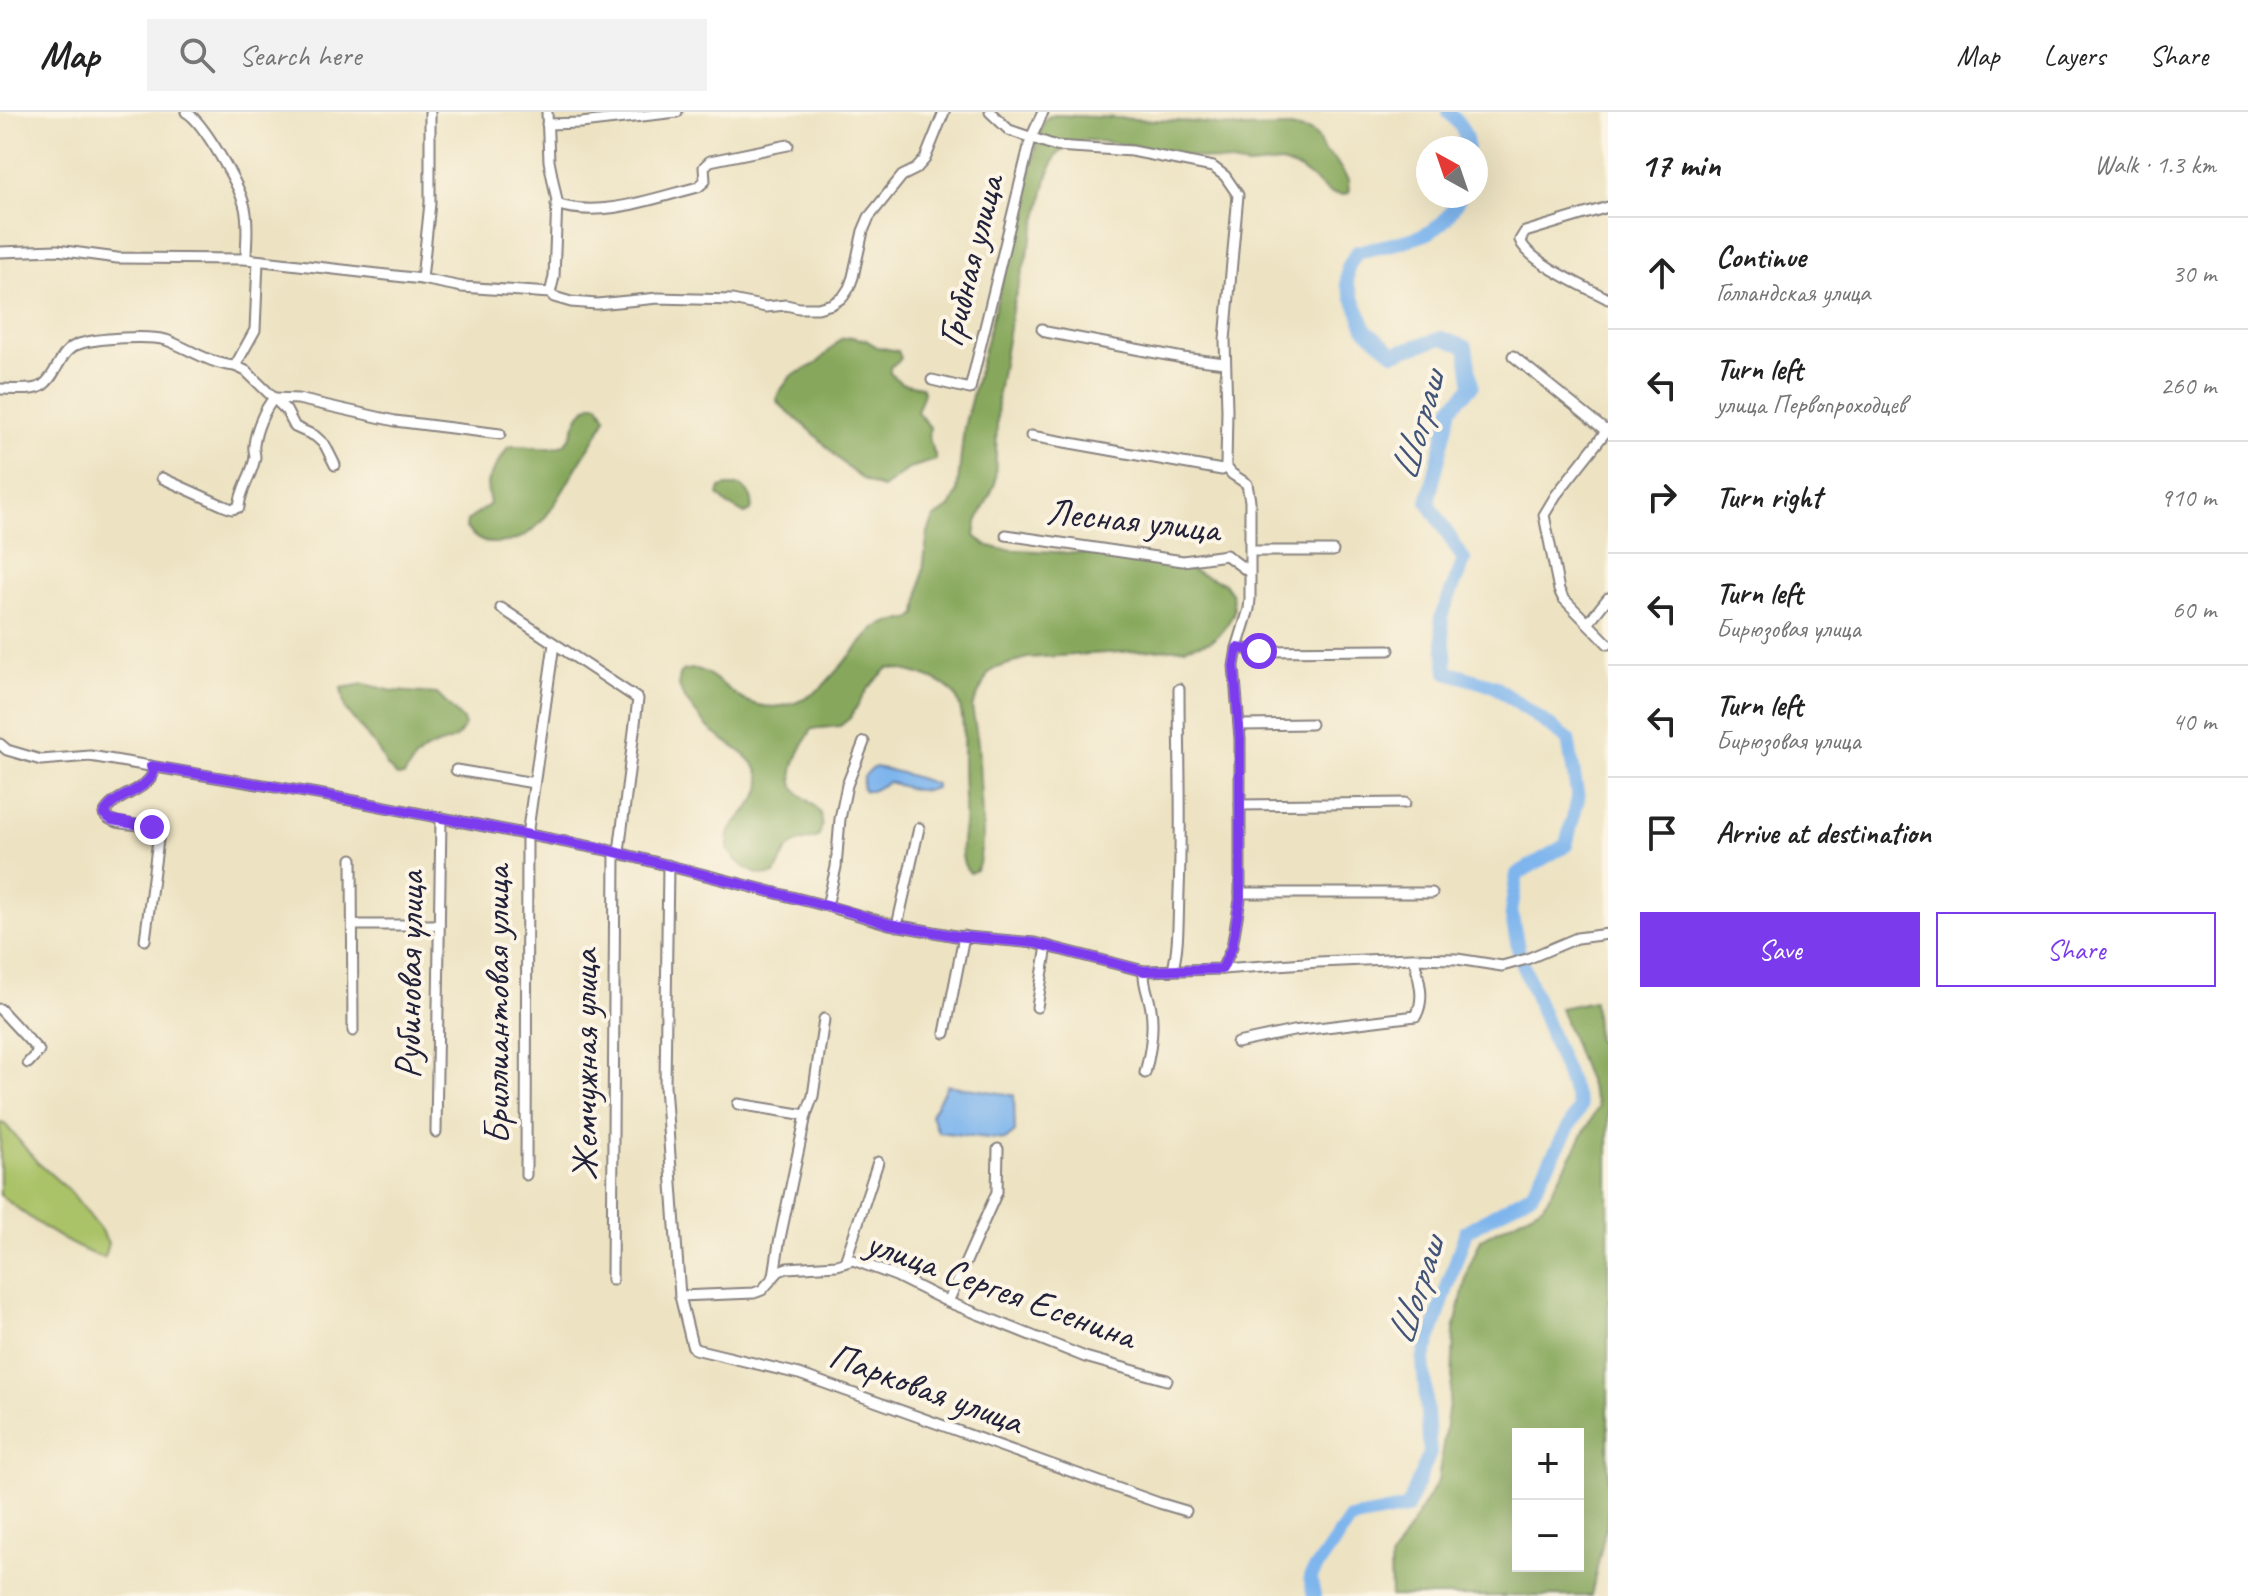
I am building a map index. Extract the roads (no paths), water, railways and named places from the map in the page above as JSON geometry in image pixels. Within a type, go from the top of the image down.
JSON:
[{"type":"street","points":[[186,112],[200,124],[234,181],[245,209],[246,259]]},
{"type":"street","points":[[422,279],[430,203],[430,112]]},
{"type":"street","points":[[547,112],[549,161],[556,204],[554,277],[550,293]]},
{"type":"street","points":[[547,124],[677,112]]},
{"type":"street","points":[[0,252],[57,250],[117,258],[246,259],[422,279],[462,287],[550,293],[571,302],[597,304],[658,298],[818,308],[843,297],[853,277],[869,217],[902,176],[916,169],[925,159],[944,112]]},
{"type":"street","points":[[990,112],[1009,130],[1056,146],[1132,151],[1213,167],[1225,176],[1238,195],[1225,340],[1226,467],[1247,484],[1251,551],[1249,609],[1234,666],[1239,725],[1240,893],[1232,947],[1222,969]]},
{"type":"street","name":"Грибная улица","points":[[932,380],[970,389],[1031,138],[1043,112]]},
{"type":"street","points":[[556,204],[589,209],[623,206],[698,187],[705,181],[704,167],[710,161],[788,145]]},
{"type":"street","points":[[1608,207],[1525,232],[1520,240],[1523,248],[1534,258],[1608,299]]},
{"type":"street","points":[[235,366],[255,330],[258,261]]},
{"type":"street","points":[[1042,329],[1153,353],[1225,363]]},
{"type":"street","points":[[0,389],[43,385],[76,344],[157,338],[220,365],[246,371],[286,410],[295,427],[315,436],[325,445],[335,465]]},
{"type":"street","points":[[1513,356],[1607,430],[1544,515],[1559,590],[1563,598],[1608,644]]},
{"type":"street","points":[[274,398],[298,399],[395,421],[500,434]]},
{"type":"street","points":[[162,478],[224,506],[232,509],[239,507],[255,458],[253,449],[257,432],[274,398]]},
{"type":"street","points":[[1031,436],[1222,470],[1226,467]]},
{"type":"street","name":"Лесная улица","points":[[1006,535],[1183,561],[1226,555],[1249,572]]},
{"type":"street","points":[[1251,551],[1333,551]]},
{"type":"street","points":[[1588,623],[1608,598]]},
{"type":"street","name":"Жемчужная улица","points":[[501,608],[638,699],[617,852],[612,1280]]},
{"type":"street","name":"Бриллиантовая улица","points":[[526,1175],[527,836],[554,644]]},
{"type":"street","points":[[1237,648],[1259,651],[1389,650]]},
{"type":"street","points":[[1173,970],[1178,949],[1181,848],[1179,689]]},
{"type":"street","points":[[1239,725],[1311,724]]},
{"type":"street","points":[[827,906],[836,867],[840,819],[847,785],[864,742]]},
{"type":"street","points":[[0,744],[7,750],[41,760],[90,756],[329,796],[617,852],[897,926],[1035,943],[1144,971],[1414,958],[1457,959],[1502,966],[1577,938],[1608,934]]},
{"type":"street","points":[[145,940],[159,832],[152,827],[112,820],[104,814],[109,806],[143,787],[153,774],[151,766]]},
{"type":"street","points":[[456,770],[534,783]]},
{"type":"street","points":[[1240,805],[1405,803]]},
{"type":"street","name":"Рубиновая улица","points":[[436,1132],[441,819]]},
{"type":"street","points":[[897,926],[919,828]]},
{"type":"street","points":[[352,859],[353,1031]]},
{"type":"street","points":[[668,865],[665,1086],[680,1296]]},
{"type":"street","points":[[1240,893],[1432,893]]},
{"type":"street","points":[[353,925],[439,925]]},
{"type":"street","points":[[945,1033],[964,936]]},
{"type":"street","points":[[1037,1007],[1047,946]]},
{"type":"street","points":[[1237,1043],[1293,1031],[1416,1016],[1422,993],[1414,958]]},
{"type":"street","points":[[1144,971],[1151,1012],[1149,1060],[1145,1073]]},
{"type":"street","points":[[0,1009],[39,1051],[28,1063]]},
{"type":"street","points":[[774,1276],[806,1115],[813,1096],[824,1019]]},
{"type":"street","points":[[738,1104],[806,1115]]},
{"type":"street","points":[[948,1302],[997,1192],[998,1149]]},
{"type":"street","points":[[845,1262],[878,1162]]},
{"type":"street","name":"улица Сергея Есенина","points":[[680,1296],[754,1293],[762,1290],[779,1271],[787,1268],[837,1265],[853,1260],[1085,1357],[1167,1380]]},
{"type":"street","name":"Парковая улица","points":[[680,1296],[692,1345],[700,1352],[799,1374],[963,1435],[1186,1511]]},
{"type":"water","points":[[875,767],[935,784],[935,788],[918,790],[889,782],[873,790],[863,790],[864,777]]},
{"type":"water","points":[[947,1085],[1014,1095],[1015,1132],[1005,1140],[938,1132],[931,1115]]},
{"type":"waterway","name":"Шограш","points":[[1449,112],[1465,136]]},
{"type":"waterway","name":"Шограш","points":[[1314,1596],[1310,1577],[1350,1519],[1407,1508],[1430,1453],[1423,1360],[1466,1231],[1532,1193],[1580,1107],[1520,958],[1511,912],[1517,874],[1566,845],[1578,799],[1568,739],[1494,686],[1447,672],[1441,617],[1464,560],[1428,502],[1451,408],[1472,386],[1466,347],[1442,338],[1394,353],[1366,330],[1347,283],[1348,267],[1357,252],[1430,232],[1453,208]]}]
